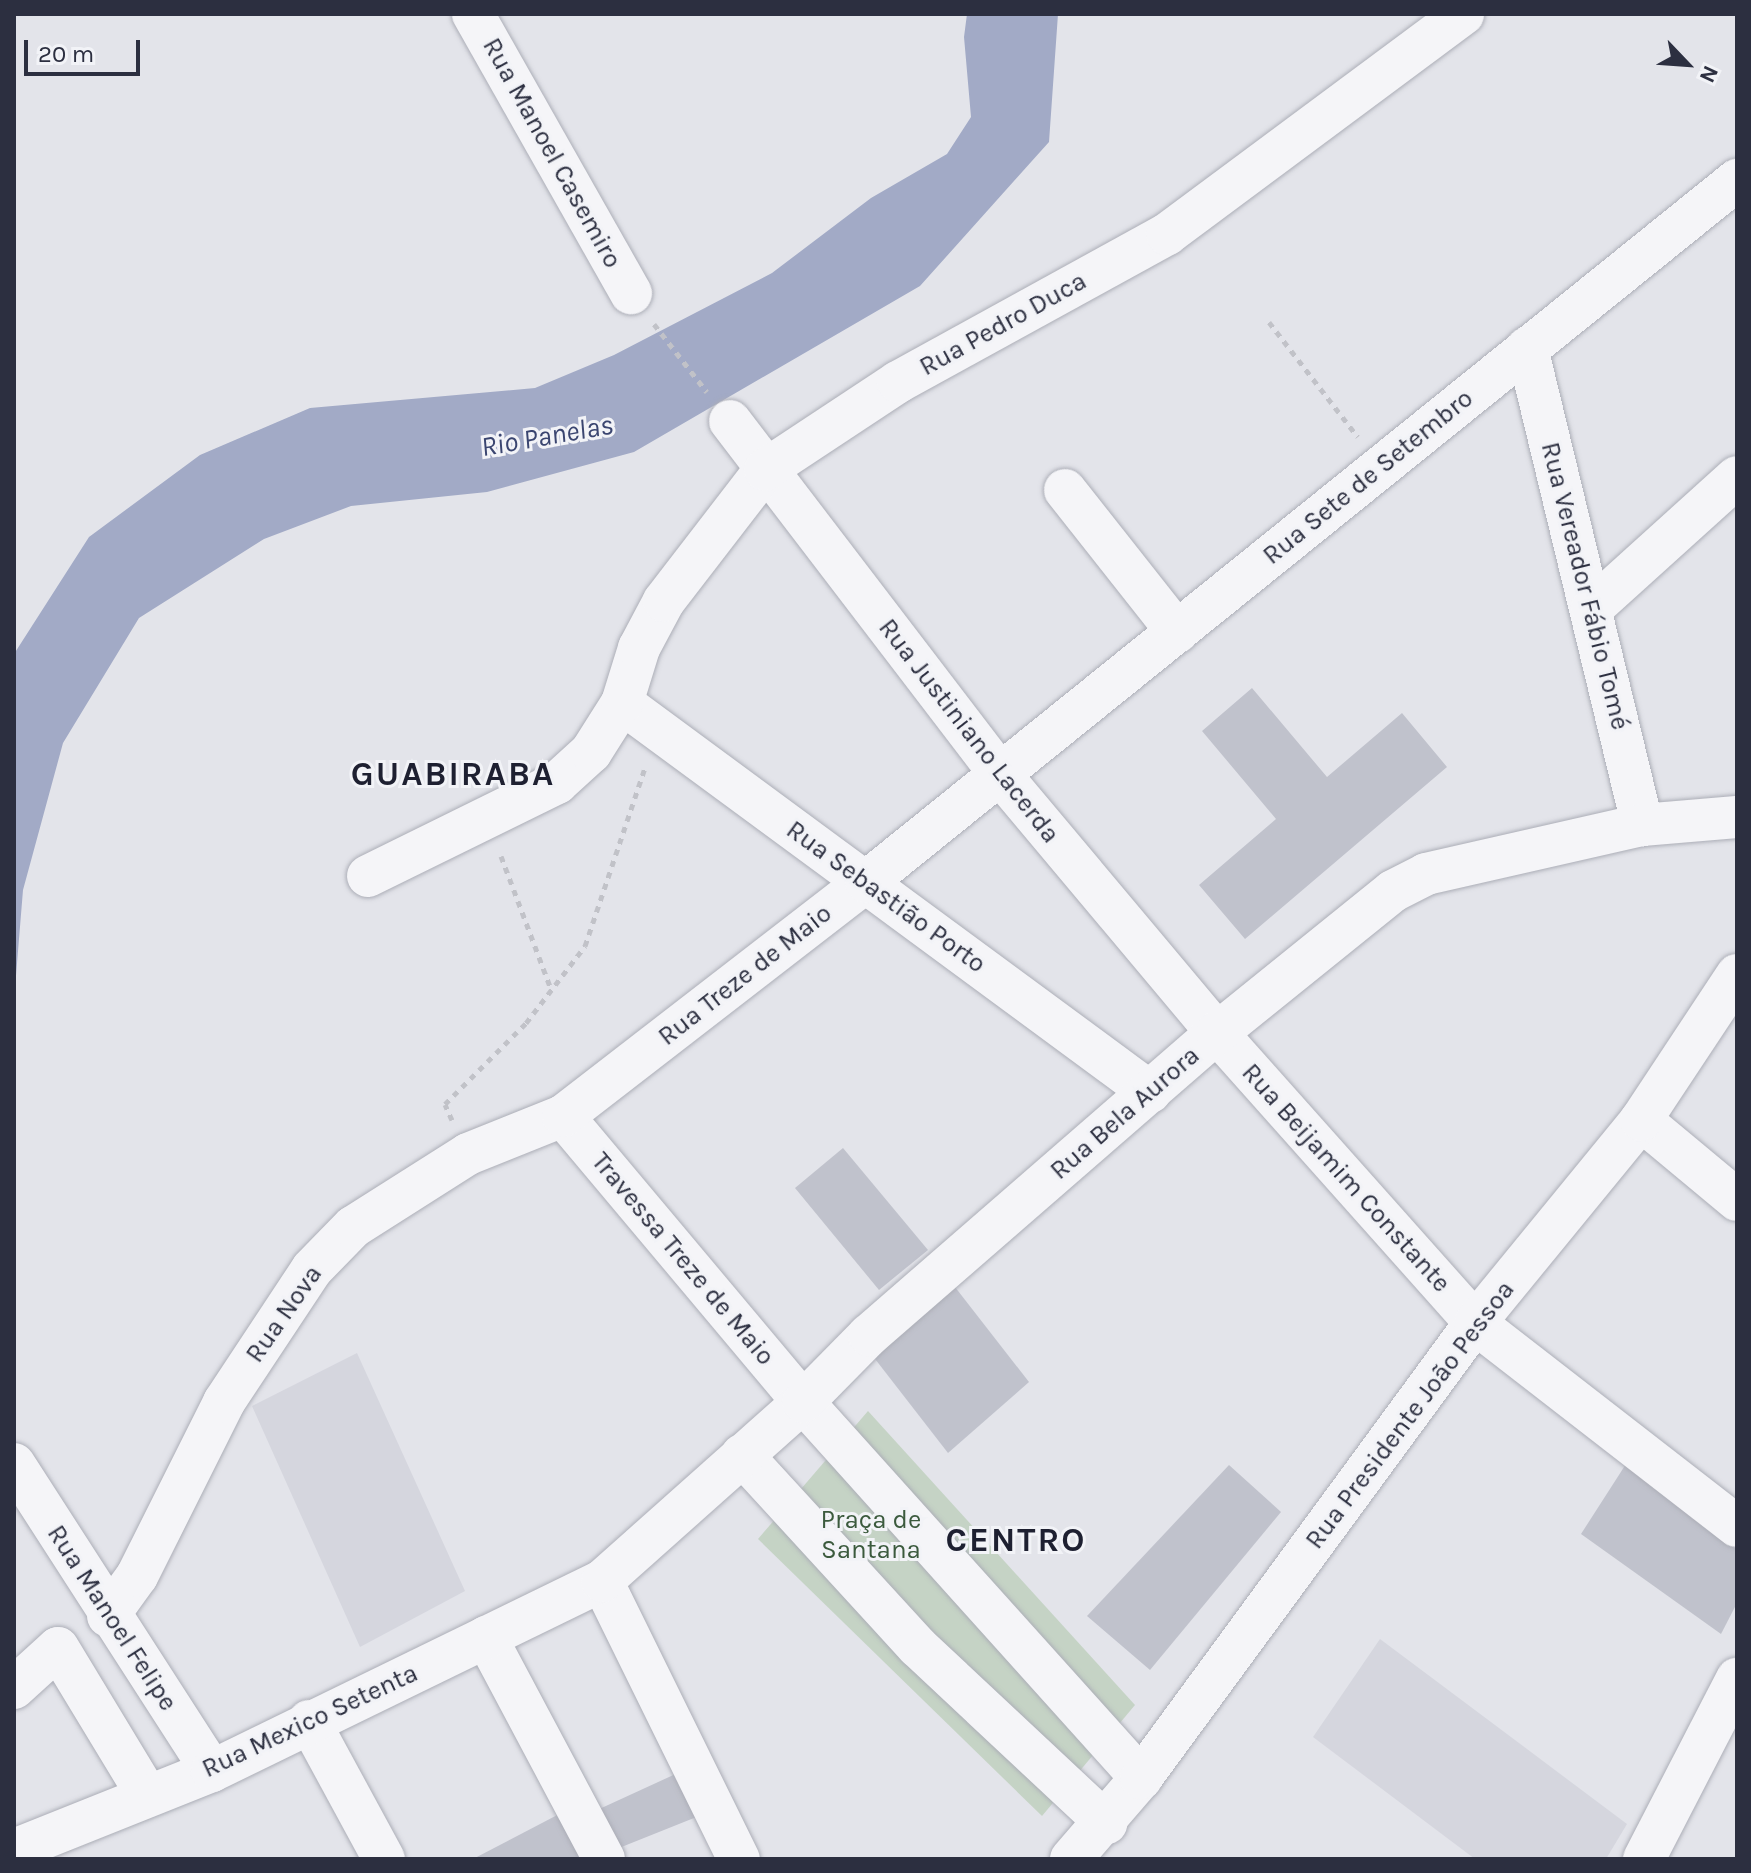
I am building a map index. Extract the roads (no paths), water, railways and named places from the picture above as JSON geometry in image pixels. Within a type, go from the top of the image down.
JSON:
[{"type":"street","name":"Rua Manoel Casemiro","points":[[473,14],[631,293]]},
{"type":"street","name":"Rua Pedro Duca","points":[[368,876],[557,783],[639,715],[639,648],[664,601],[765,470],[898,382],[1167,234],[1463,14]]},
{"type":"street","name":"Rua Sete de Setembro","points":[[999,773],[1737,180]]},
{"type":"street","name":"Rua Vereador Fábio Tomé","points":[[1527,348],[1642,825]]},
{"type":"street","name":"Rua Justiniano Lacerda","points":[[730,421],[999,773],[1217,1033]]},
{"type":"street","points":[[1592,608],[1737,477]]},
{"type":"street","points":[[1065,490],[1177,632]]},
{"type":"street","name":"Rua Sebastião Porto","points":[[639,715],[1150,1092]]},
{"type":"street","name":"Rua Treze de Maio","points":[[563,1116],[866,882],[999,773]]},
{"type":"street","name":"Rua Bela Aurora","points":[[602,1581],[803,1402],[869,1335],[1217,1033],[1393,891],[1426,874],[1642,825],[1737,817]]},
{"type":"street","name":"Rua Presidente João Pessoa","points":[[1085,1844],[1141,1778],[1475,1323],[1641,1120],[1737,975]]},
{"type":"street","name":"Rua Beijamim Constante","points":[[1217,1033],[1475,1323],[1737,1526]]},
{"type":"street","name":"Rua Nova","points":[[108,1616],[137,1576],[224,1402],[312,1269],[353,1227],[468,1154],[563,1116]]},
{"type":"street","name":"Travessa Treze de Maio","points":[[563,1116],[803,1402]]},
{"type":"street","points":[[1641,1120],[1737,1200]]},
{"type":"street","points":[[803,1402],[1141,1778]]},
{"type":"street","points":[[742,1455],[918,1647],[1085,1844]]},
{"type":"street","name":"Rua Manoel Felipe","points":[[14,1464],[108,1616],[212,1771]]},
{"type":"street","points":[[602,1581],[739,1859]]},
{"type":"street","name":"Rua Mexico Setenta","points":[[14,1850],[212,1771],[309,1721],[602,1581]]},
{"type":"street","points":[[486,1637],[604,1859]]},
{"type":"street","points":[[14,1688],[58,1648],[147,1795]]},
{"type":"street","points":[[1644,1859],[1737,1679]]},
{"type":"street","points":[[309,1721],[384,1859]]},
{"type":"water","name":"Rio Panelas","points":[[967,14],[1058,14],[1049,142],[920,286],[634,452],[487,492],[351,506],[264,539],[139,618],[63,743],[23,890],[14,1000],[14,654],[89,537],[200,455],[310,408],[535,388],[614,355],[772,273],[871,198],[947,154],[971,117],[964,37]]},
{"type":"district","name":"GUABIRABA","points":[[453,775]]},
{"type":"district","name":"CENTRO","points":[[1016,1541]]},
{"type":"park label","name":"Praça de Santana","points":[[871,1535]]}]
